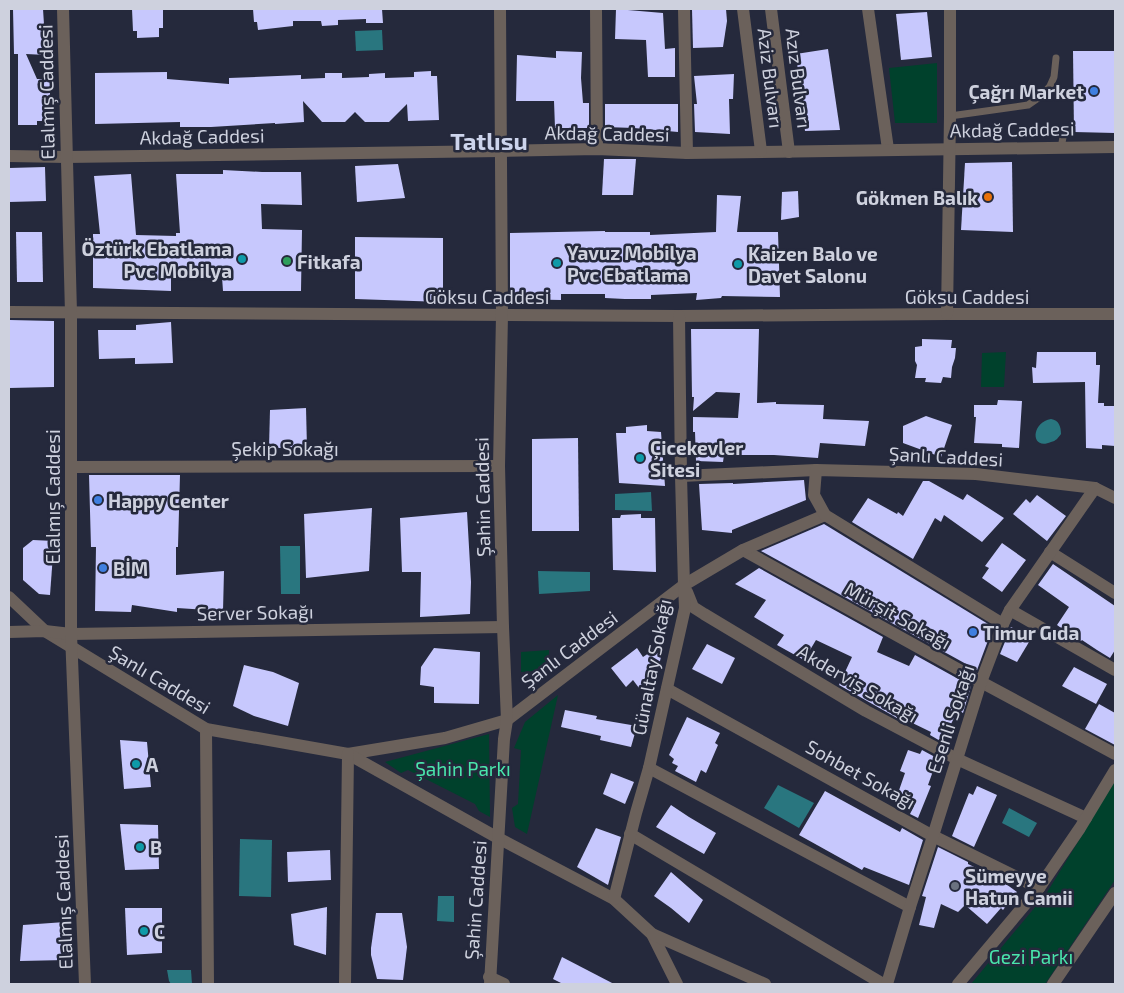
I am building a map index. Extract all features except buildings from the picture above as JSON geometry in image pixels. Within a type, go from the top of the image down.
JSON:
[{"type":"street","name":"Elalmış Caddesi","points":[[63,9],[71,313],[71,634],[85,984]]},
{"type":"street","name":"Şahin Caddesi","points":[[490,980],[504,739],[507,720],[499,466],[502,315],[500,9]]},
{"type":"street","points":[[596,9],[597,149]]},
{"type":"street","points":[[684,9],[687,153]]},
{"type":"street","name":"Aziz Bulvarı","points":[[743,9],[761,152]]},
{"type":"street","name":"Azız Bulvarı","points":[[771,9],[789,152]]},
{"type":"street","points":[[868,9],[888,149]]},
{"type":"street","points":[[947,314],[950,9]]},
{"type":"street","name":"Akdağ Caddesi","points":[[9,156],[66,157],[597,149],[687,153],[1115,147]]},
{"type":"street","name":"Göksu Caddesi","points":[[9,312],[679,316],[1115,314]]},
{"type":"street","name":"Günaltay Sokağı","points":[[614,899],[649,768],[686,608],[681,476],[679,316]]},
{"type":"street","name":"Şekip Sokağı","points":[[71,467],[499,466]]},
{"type":"street","points":[[816,470],[814,495],[825,515],[1003,624]]},
{"type":"street","name":"Şanlı Caddesi","points":[[681,476],[816,470],[976,474],[1095,488],[1115,498]]},
{"type":"street","name":"Esenli Sokağı","points":[[887,984],[981,682],[1003,624],[1010,610],[1095,488]]},
{"type":"street","name":"Şanlı Caddesi","points":[[9,597],[45,631],[206,729],[348,754],[445,738],[507,720],[684,585],[743,550],[825,515]]},
{"type":"street","name":"Mürşit Sokağı","points":[[743,550],[1115,754]]},
{"type":"street","points":[[1050,552],[1115,593]]},
{"type":"street","name":"Akderviş Sokağı","points":[[684,585],[693,607],[866,711],[957,759],[1086,818]]},
{"type":"street","points":[[1010,610],[1115,670]]},
{"type":"street","name":"Server Sokağı","points":[[9,632],[45,631],[71,634],[503,627]]},
{"type":"street","name":"Sohbet Sokağı","points":[[667,689],[933,836],[1039,888]]},
{"type":"street","points":[[206,729],[208,984]]},
{"type":"street","points":[[345,984],[348,754],[498,838],[614,899],[652,934],[765,984]]},
{"type":"street","points":[[649,768],[910,907]]},
{"type":"street","points":[[958,984],[1039,888],[1086,818],[1115,770]]},
{"type":"street","points":[[630,834],[882,984]]},
{"type":"street","points":[[1053,984],[1115,892]]},
{"type":"street","points":[[652,934],[677,984]]},
{"type":"street","points":[[490,980],[504,984]]},
{"type":"lane","points":[[950,116],[1028,105],[1041,96],[1050,86],[1054,77],[1056,58]]},
{"type":"lane","points":[[1060,148],[1064,132]]},
{"type":"green space","points":[[937,63],[937,123],[895,123],[889,68]]},
{"type":"green space","points":[[1006,352],[1004,387],[981,387],[982,353]]},
{"type":"green space","points":[[549,650],[548,670],[521,672],[521,652]]},
{"type":"green space","points":[[558,695],[527,834],[515,827],[512,808],[518,804],[521,750],[514,748],[525,722]]},
{"type":"green space","name":"Şahin Parkı","points":[[489,734],[490,817],[479,811],[475,804],[408,770],[401,773],[385,762]]},
{"type":"green space","name":"Gezi Parkı","points":[[1115,776],[1115,880],[1045,984],[971,984],[1046,894],[1084,832]]},
{"type":"shaded area","points":[[382,30],[383,50],[356,51],[355,31]]},
{"type":"shaded area","points":[[1051,419],[1059,424],[1061,434],[1053,442],[1040,443],[1037,440],[1036,430],[1044,422]]},
{"type":"shaded area","points":[[651,492],[652,511],[615,510],[615,494]]},
{"type":"shaded area","points":[[280,546],[300,546],[300,594],[281,594]]},
{"type":"shaded area","points":[[538,571],[590,572],[590,591],[539,594]]},
{"type":"shaded area","points":[[778,785],[814,803],[799,828],[764,808]]},
{"type":"shaded area","points":[[1009,808],[1037,823],[1029,837],[1002,823]]},
{"type":"shaded area","points":[[240,839],[272,840],[271,897],[239,896]]},
{"type":"shaded area","points":[[438,896],[454,896],[454,922],[437,921]]},
{"type":"shaded area","points":[[167,970],[191,970],[192,984],[171,984]]},
{"type":"place","name":"Çağrı Market","points":[[1094,91]]},
{"type":"place","name":"Gökmen Balık","points":[[988,197]]},
{"type":"place","name":"Öztürk Ebatlama Pvc Mobilya","points":[[242,259]]},
{"type":"place","name":"Fitkafa","points":[[287,261]]},
{"type":"place","name":"Yavuz Mobilya Pvc Ebatlama","points":[[557,263]]},
{"type":"place","name":"Kaizen Balo ve Davet Salonu","points":[[738,264]]},
{"type":"place","name":"Çicekevler Sitesi","points":[[640,458]]},
{"type":"place","name":"Happy Center","points":[[98,500]]},
{"type":"place","name":"BİM","points":[[103,568]]},
{"type":"place","name":"Timur Gıda","points":[[973,632]]},
{"type":"place","name":"A","points":[[136,764]]},
{"type":"place","name":"B","points":[[140,847]]},
{"type":"place","name":"Sümeyye Hatun Camii","points":[[955,886]]},
{"type":"place","name":"C","points":[[144,931]]},
{"type":"district","name":"Tatlısu","points":[[489,140]]}]
